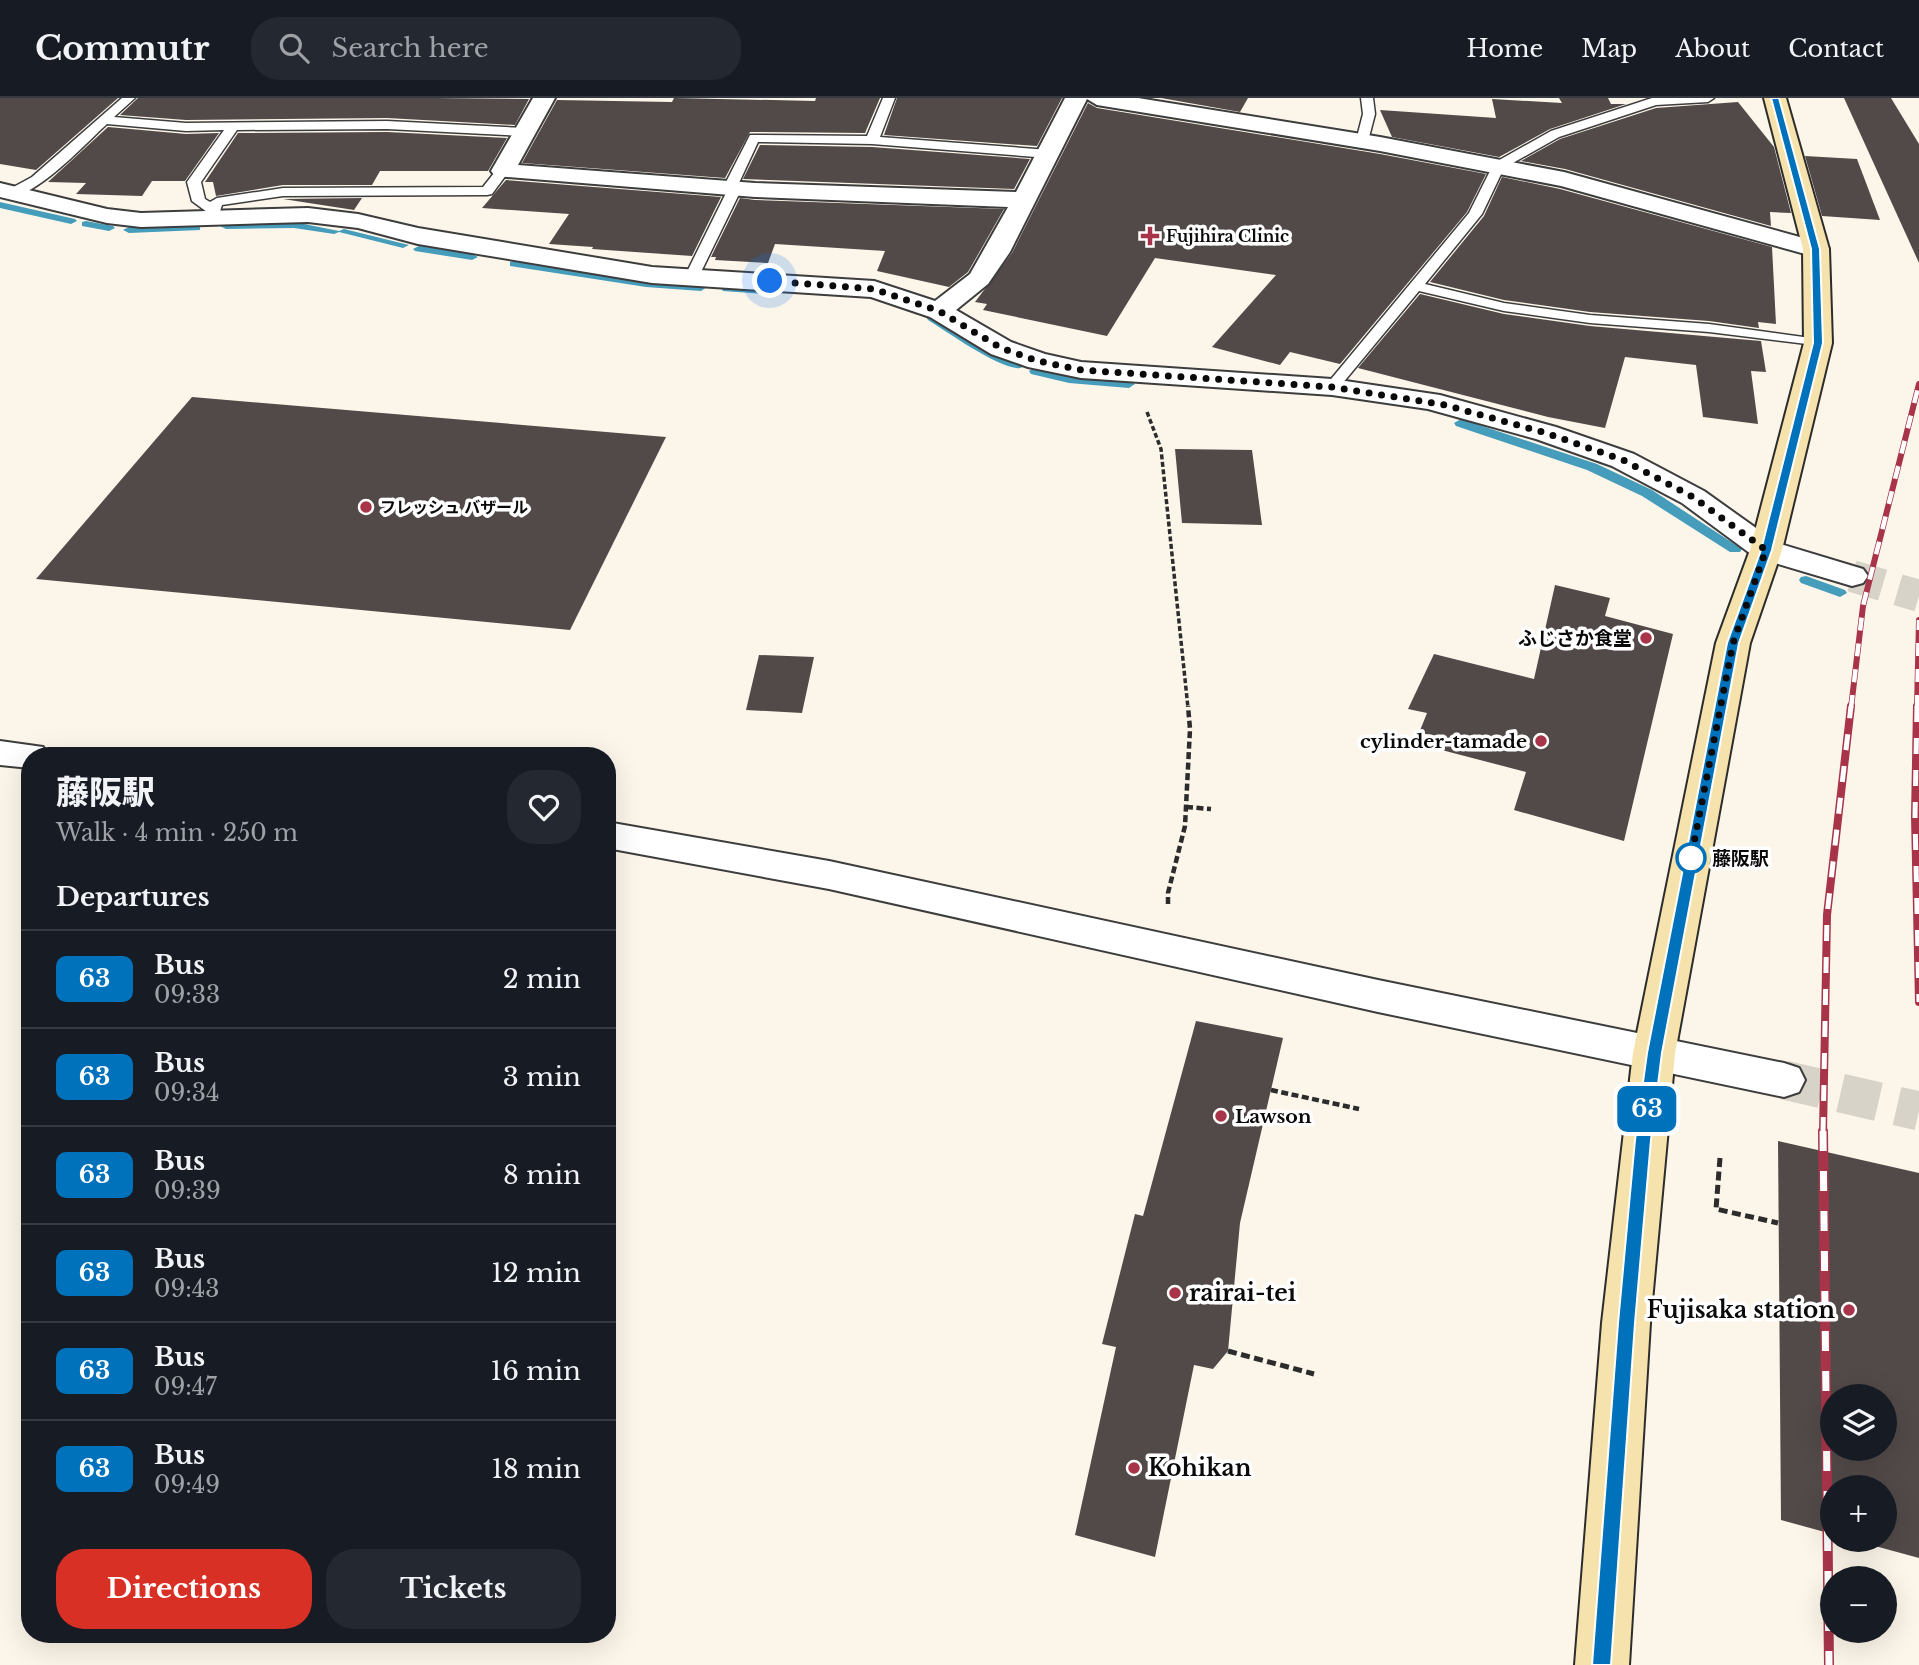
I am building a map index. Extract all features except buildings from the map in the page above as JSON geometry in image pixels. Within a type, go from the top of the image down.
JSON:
[{"type":"main road","points":[[1602,1665],[1626,1323],[1654,1053],[1733,643],[1766,550],[1818,343],[1816,249],[1775,98]]},
{"type":"street","points":[[544,98],[503,171],[732,188],[1024,200]]},
{"type":"street","points":[[939,311],[979,279],[1015,229],[1024,200],[1076,98]]},
{"type":"street","points":[[1097,98],[1362,141],[1564,179],[1816,249]]},
{"type":"street","points":[[6,191],[107,216],[141,220],[213,214],[308,215],[358,221],[418,236],[652,275],[874,289],[939,311],[1001,348],[1038,361],[1081,370],[1332,387],[1430,401],[1546,433],[1623,460],[1693,497],[1766,550],[1852,576]]},
{"type":"street","points":[[0,753],[21,755]]},
{"type":"street","points":[[616,837],[829,875],[1351,990],[1784,1080]]},
{"type":"lane","points":[[6,191],[37,180],[129,98]]},
{"type":"lane","points":[[872,141],[889,98]]},
{"type":"lane","points":[[1362,141],[1369,114],[1367,98]]},
{"type":"lane","points":[[1332,387],[1475,214],[1499,166],[1555,134],[1655,101],[1708,98]]},
{"type":"lane","points":[[104,120],[186,127],[387,125],[525,132]]},
{"type":"lane","points":[[233,127],[194,182],[199,201],[213,214],[217,202],[284,192],[487,191],[503,171]]},
{"type":"lane","points":[[692,276],[754,138],[872,141],[1049,154]]},
{"type":"lane","points":[[1416,286],[1504,307],[1590,319],[1709,328],[1818,343]]},
{"type":"path","points":[[1145,407],[1161,449],[1190,729],[1185,826],[1168,893],[1168,904]]},
{"type":"path","points":[[1185,807],[1211,809]]},
{"type":"path","points":[[1271,1090],[1359,1109]]},
{"type":"path","points":[[1720,1158],[1716,1209],[1778,1223]]},
{"type":"path","points":[[1228,1351],[1314,1374]]},
{"type":"waterway","points":[[0,205],[71,221]]},
{"type":"waterway","points":[[86,224],[109,228]]},
{"type":"waterway","points":[[226,226],[294,225],[334,231]]},
{"type":"waterway","points":[[129,230],[196,228]]},
{"type":"waterway","points":[[344,232],[403,245]]},
{"type":"waterway","points":[[419,249],[472,257]]},
{"type":"waterway","points":[[514,264],[646,283],[701,287]]},
{"type":"waterway","points":[[727,288],[776,291]]},
{"type":"waterway","points":[[932,317],[987,351],[1017,365]]},
{"type":"waterway","points":[[1035,371],[1069,379],[1129,384]]},
{"type":"waterway","points":[[1461,423],[1592,467],[1647,493],[1735,549]]},
{"type":"waterway","points":[[1806,580],[1840,593]]},
{"type":"tunnel","points":[[1852,576],[1919,596]]},
{"type":"tunnel","points":[[1784,1080],[1919,1111]]},
{"type":"railway","points":[[1851,708],[1863,606],[1919,384]]},
{"type":"railway","points":[[1917,708],[1919,620]]},
{"type":"railway","points":[[1823,1132],[1827,915],[1851,706]]},
{"type":"railway","points":[[1917,706],[1915,817],[1919,1002]]},
{"type":"railway","points":[[1823,1132],[1829,1665]]},
{"type":"bus line","name":"63","points":[[1602,1665],[1626,1323],[1654,1053],[1733,643],[1766,550],[1818,343],[1816,249],[1775,98]]},
{"type":"place","name":"Fujihira Clinic","points":[[1150,236]]},
{"type":"place","name":"フレッシュ バザール","points":[[366,507]]},
{"type":"place","name":"ふじさか食堂","points":[[1646,638]]},
{"type":"place","name":"cylinder-tamade","points":[[1541,741]]},
{"type":"place","name":"藤阪駅","points":[[1691,858]]},
{"type":"place","name":"Lawson","points":[[1221,1116]]},
{"type":"place","name":"rairai-tei","points":[[1175,1293]]},
{"type":"place","name":"Fujisaka station","points":[[1849,1310]]},
{"type":"place","name":"Kohikan","points":[[1134,1468]]},
{"type":"route","points":[[770,281],[874,289],[939,311],[1001,348],[1038,361],[1081,370],[1133,376],[1332,387],[1430,401],[1546,433],[1623,460],[1693,497],[1766,550],[1733,643],[1691,858]]}]
